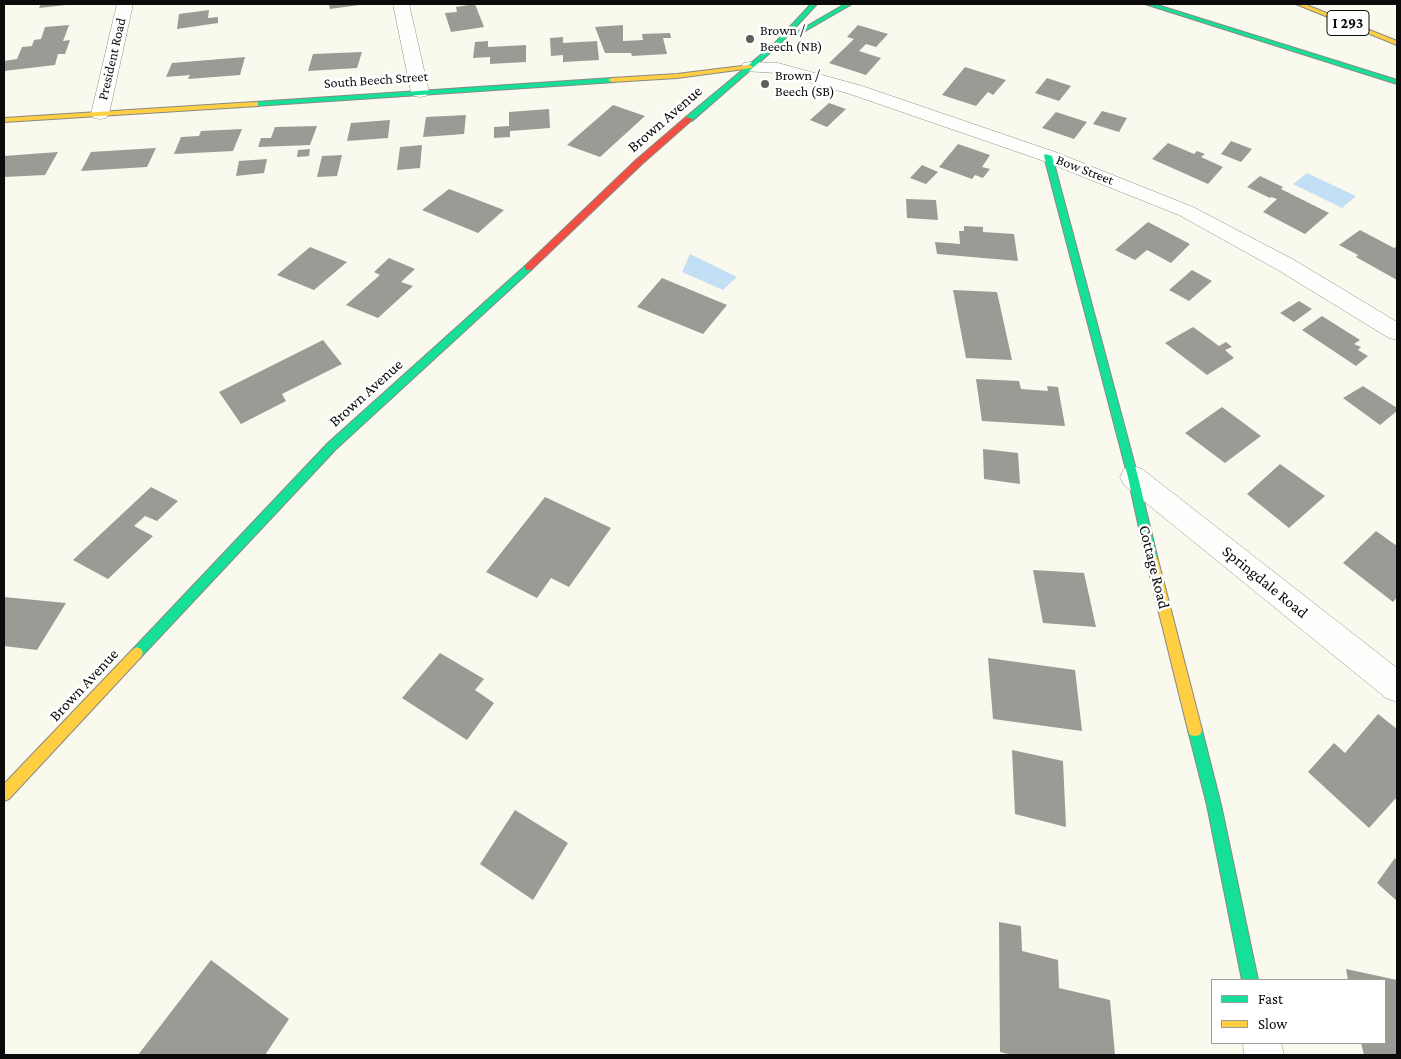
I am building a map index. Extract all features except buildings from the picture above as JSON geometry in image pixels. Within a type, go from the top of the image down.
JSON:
[{"type":"main road","name":"Brown Avenue","points":[[4,794],[332,446],[521,275],[639,162],[777,44],[814,4]]},
{"type":"main road","name":"Brown Avenue","points":[[777,44],[849,4]]},
{"type":"main road","points":[[1148,4],[1397,82]]},
{"type":"main road","name":"I 293","points":[[1299,4],[1397,43]]},
{"type":"main road","name":"South Beech Street","points":[[4,120],[677,76],[750,67]]},
{"type":"main road","name":"Cottage Road","points":[[1048,156],[1133,477],[1151,557],[1214,805],[1250,979]]},
{"type":"street","name":"President Road","points":[[100,114],[125,4]]},
{"type":"street","points":[[401,4],[420,92]]},
{"type":"street","name":"Bow Street","points":[[750,67],[778,68],[840,85],[1048,156],[1116,182],[1186,211],[1286,265],[1397,332]]},
{"type":"street","name":"Springdale Road","points":[[1133,477],[1397,687]]},
{"type":"water","points":[[1307,173],[1356,196],[1342,208],[1293,184]]},
{"type":"water","points":[[690,254],[737,277],[723,290],[682,272]]},
{"type":"traffic: fast","points":[[689,119],[777,44],[814,4]]},
{"type":"traffic: fast","points":[[798,33],[849,4]]},
{"type":"traffic: fast","points":[[1148,4],[1397,82]]},
{"type":"traffic: fast","points":[[255,104],[612,80]]},
{"type":"traffic: fast","points":[[1048,156],[1133,477],[1152,560]]},
{"type":"traffic: fast","points":[[137,653],[332,446],[528,268]]},
{"type":"traffic: fast","points":[[1195,730],[1214,805],[1250,979]]},
{"type":"traffic: slow","points":[[1299,4],[1397,43]]},
{"type":"traffic: slow","points":[[612,80],[677,76],[750,67]]},
{"type":"traffic: slow","points":[[4,120],[255,104]]},
{"type":"traffic: slow","points":[[1152,560],[1195,730]]},
{"type":"traffic: slow","points":[[4,794],[137,653]]},
{"type":"traffic: jam","points":[[528,268],[639,162],[689,119]]},
{"type":"place","name":"Brown / Beech (NB)","points":[[750,39]]},
{"type":"place","name":"Brown / Beech (SB)","points":[[765,84]]}]
